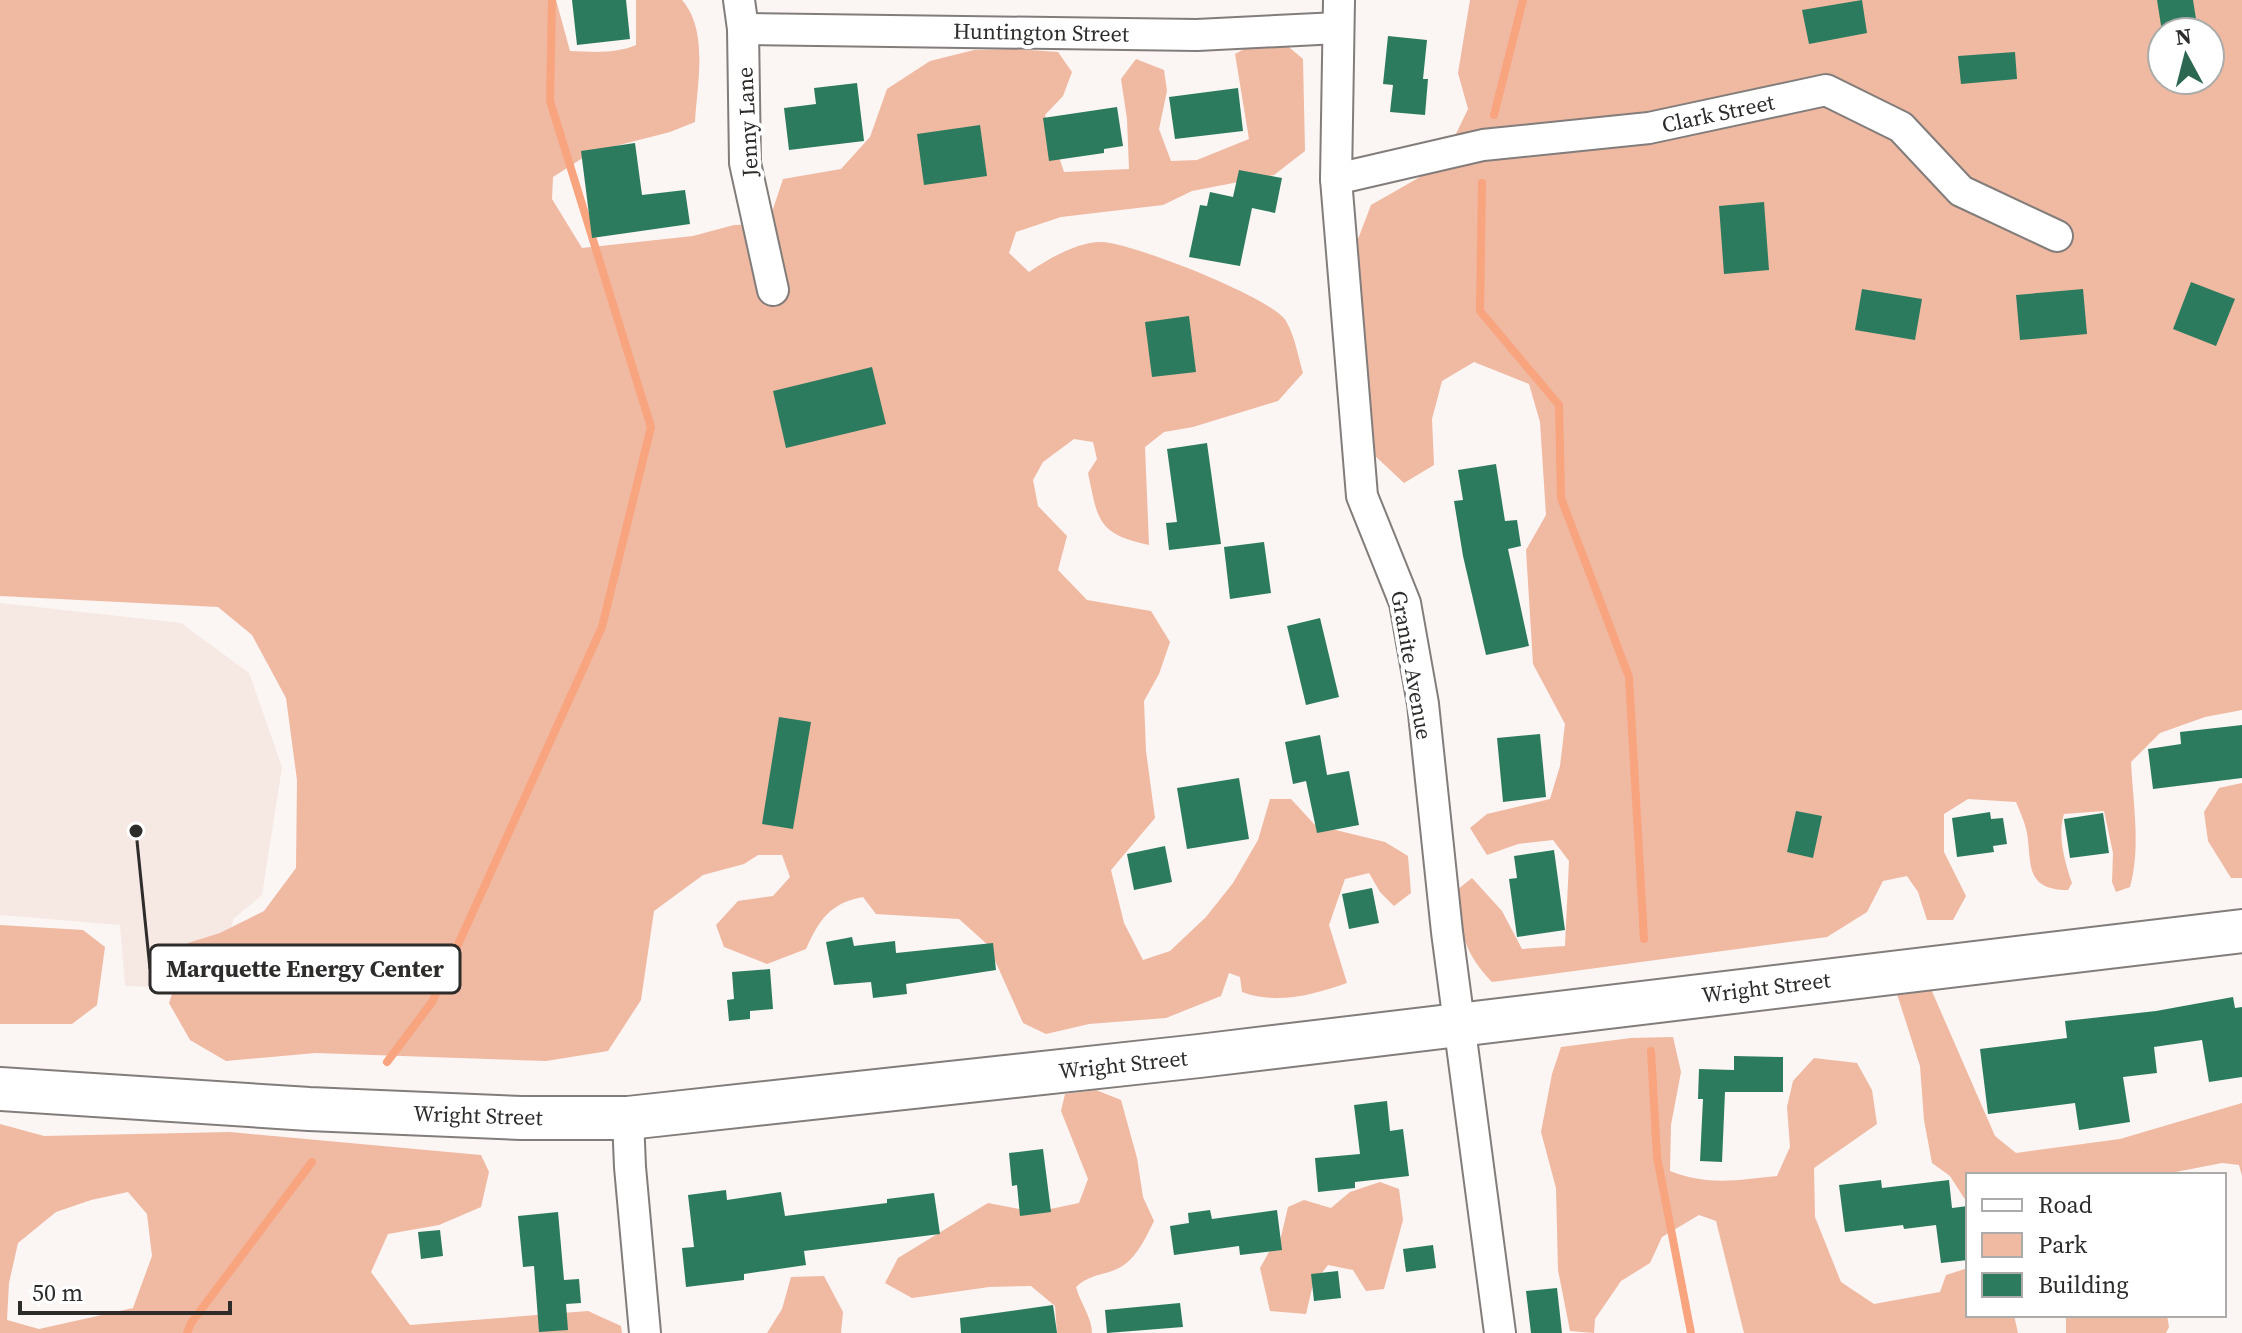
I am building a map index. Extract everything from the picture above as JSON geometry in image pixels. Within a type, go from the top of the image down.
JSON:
[{"type":"main road","name":"Wright Street","points":[[0,1089],[309,1109],[521,1118],[628,1118],[1461,1025],[2242,931]]},
{"type":"street","name":"Huntington Street","points":[[741,14],[1197,35],[1338,14]]},
{"type":"street","name":"Jenny Lane","points":[[741,14],[745,163],[773,290]]},
{"type":"street","name":"Granite Avenue","points":[[1338,14],[1336,179],[1362,496],[1405,603],[1423,704],[1447,932],[1500,1333]]},
{"type":"street","name":"Clark Street","points":[[1336,179],[1483,145],[1649,128],[1826,90],[1901,127],[1961,191],[2057,236]]},
{"type":"street","points":[[628,1118],[645,1333]]},
{"type":"shaded area","points":[[0,603],[181,623],[249,673],[282,767],[262,895],[233,919],[224,989],[125,986],[120,925],[0,915]]},
{"type":"green space","points":[[0,0],[556,0],[570,51],[595,52],[636,45],[636,0],[682,0],[696,27],[699,42],[695,122],[670,132],[592,152],[553,177],[552,199],[582,248],[693,236],[734,225],[768,224],[783,179],[841,169],[870,137],[887,89],[930,61],[974,50],[1058,52],[1072,72],[1063,96],[1045,115],[1064,172],[1129,169],[1127,119],[1121,79],[1136,59],[1164,70],[1167,91],[1159,129],[1171,161],[1197,160],[1249,139],[1235,54],[1255,43],[1284,43],[1303,59],[1305,151],[1274,175],[1192,191],[1163,205],[1061,217],[1016,232],[1009,253],[1029,272],[1073,248],[1101,242],[1140,251],[1200,273],[1276,311],[1286,321],[1303,373],[1278,401],[1193,427],[1164,432],[1145,447],[1149,545],[1109,530],[1098,514],[1088,473],[1097,459],[1093,442],[1074,439],[1043,462],[1033,480],[1038,506],[1067,536],[1058,570],[1087,600],[1151,611],[1170,642],[1159,674],[1144,701],[1146,751],[1155,818],[1111,870],[1124,923],[1143,960],[1170,951],[1206,917],[1233,883],[1258,840],[1270,799],[1291,799],[1315,825],[1385,842],[1408,856],[1411,893],[1394,906],[1380,892],[1369,873],[1345,879],[1329,925],[1347,983],[1308,995],[1269,998],[1242,992],[1240,977],[1229,973],[1221,996],[1166,1018],[1089,1024],[1046,1034],[1023,1023],[988,945],[959,919],[876,914],[863,897],[842,904],[827,914],[806,949],[767,964],[724,947],[716,925],[738,901],[773,896],[790,877],[782,855],[758,855],[744,864],[703,875],[654,911],[641,1000],[608,1051],[546,1061],[316,1053],[226,1061],[190,1040],[169,1003],[188,943],[220,933],[264,911],[296,868],[297,780],[286,698],[252,635],[218,607],[0,596]]},
{"type":"green space","points":[[1470,0],[2242,0],[2242,710],[2205,717],[2160,733],[2131,762],[2136,841],[2130,887],[2116,892],[2112,882],[2113,853],[2104,811],[2064,814],[2062,840],[2072,883],[2068,890],[2054,889],[2037,880],[2033,873],[2026,829],[2016,802],[1968,799],[1944,814],[1944,852],[1966,896],[1953,920],[1927,920],[1918,892],[1907,876],[1883,881],[1867,912],[1827,937],[1492,982],[1482,971],[1465,940],[1458,904],[1457,890],[1472,878],[1502,911],[1522,949],[1565,946],[1569,861],[1553,840],[1518,844],[1487,855],[1470,828],[1487,814],[1550,799],[1560,766],[1565,724],[1533,664],[1526,550],[1546,515],[1540,422],[1529,384],[1474,362],[1442,381],[1432,419],[1434,465],[1404,483],[1373,454],[1355,247],[1371,205],[1441,165],[1468,109],[1458,73]]},
{"type":"green space","points":[[2242,783],[2242,878],[2231,878],[2208,841],[2204,812],[2219,788]]},
{"type":"green space","points":[[0,925],[83,930],[105,947],[97,1005],[72,1024],[0,1024]]},
{"type":"green space","points":[[1931,989],[1995,1136],[2016,1153],[2120,1139],[2242,1103],[2242,1176],[2239,1165],[2222,1163],[2170,1173],[1966,1173],[1964,1198],[1950,1176],[1932,1163],[1924,1120],[1920,1066],[1897,994]]},
{"type":"green space","points":[[1673,1037],[1681,1072],[1671,1125],[1670,1171],[1697,1179],[1736,1180],[1777,1176],[1790,1147],[1787,1107],[1793,1081],[1814,1058],[1857,1063],[1872,1090],[1877,1124],[1814,1168],[1815,1217],[1841,1282],[1874,1304],[1940,1292],[1946,1275],[1966,1269],[1966,1317],[2014,1317],[2018,1333],[1744,1333],[1716,1221],[1699,1215],[1662,1237],[1650,1263],[1621,1281],[1595,1319],[1594,1333],[1570,1331],[1558,1270],[1556,1188],[1541,1132],[1552,1074],[1561,1047],[1631,1038]]},
{"type":"green space","points":[[1096,1090],[1121,1100],[1137,1158],[1143,1197],[1154,1221],[1127,1263],[1089,1278],[1076,1287],[1092,1333],[1057,1333],[1055,1306],[1031,1286],[989,1287],[912,1298],[885,1283],[898,1258],[988,1203],[1036,1212],[1079,1203],[1088,1179],[1061,1111],[1065,1094]]},
{"type":"green space","points":[[0,1124],[44,1136],[230,1132],[481,1155],[489,1172],[481,1207],[439,1225],[388,1234],[371,1272],[410,1325],[588,1311],[621,1326],[622,1333],[0,1333]],"holes":[[[128,1192],[147,1214],[152,1256],[133,1308],[39,1329],[7,1320],[9,1283],[18,1243],[56,1212]]]},
{"type":"green space","points":[[1380,1182],[1399,1189],[1403,1220],[1384,1289],[1366,1291],[1353,1270],[1328,1265],[1313,1284],[1306,1314],[1270,1311],[1260,1268],[1280,1241],[1288,1207],[1304,1200],[1331,1208],[1350,1192]]},
{"type":"green space","points":[[824,1276],[843,1312],[841,1333],[767,1333],[782,1309],[791,1277]]},
{"type":"green space","points":[[2066,1317],[2167,1317],[2169,1327],[2166,1333],[2066,1333]]},
{"type":"building","points":[[572,0],[626,0],[630,39],[577,45]]},
{"type":"building","points":[[1862,0],[1867,33],[1809,44],[1802,10]]},
{"type":"building","points":[[2157,0],[2193,0],[2196,16],[2160,16]]},
{"type":"building","points":[[1388,36],[1427,40],[1423,79],[1428,79],[1425,115],[1390,112],[1393,85],[1383,84]]},
{"type":"building","points":[[2015,52],[2017,79],[1961,84],[1958,56]]},
{"type":"building","points":[[857,83],[864,141],[789,150],[784,108],[816,104],[814,88]]},
{"type":"building","points":[[1238,88],[1243,131],[1175,139],[1169,97]]},
{"type":"building","points":[[1117,107],[1123,146],[1104,149],[1104,153],[1049,161],[1043,118]]},
{"type":"building","points":[[980,125],[987,176],[924,185],[917,134]]},
{"type":"building","points":[[635,143],[642,195],[685,190],[690,224],[592,238],[581,151]]},
{"type":"building","points":[[1239,170],[1282,178],[1275,213],[1252,208],[1240,266],[1189,257],[1200,205],[1207,206],[1210,192],[1233,197]]},
{"type":"building","points":[[1764,202],[1769,270],[1724,274],[1719,206]]},
{"type":"building","points":[[2191,282],[2235,299],[2216,346],[2173,329]]},
{"type":"building","points":[[1862,289],[1922,299],[1915,340],[1855,330]]},
{"type":"building","points":[[2083,289],[2087,334],[2020,340],[2016,295]]},
{"type":"building","points":[[1189,316],[1196,372],[1152,377],[1145,322]]},
{"type":"building","points":[[872,367],[886,424],[786,448],[773,391]]},
{"type":"building","points":[[1207,443],[1221,544],[1169,550],[1166,523],[1177,522],[1167,449]]},
{"type":"building","points":[[1496,464],[1505,521],[1517,520],[1521,546],[1508,549],[1529,646],[1486,655],[1454,501],[1463,500],[1458,470]]},
{"type":"building","points":[[1264,542],[1271,593],[1230,599],[1224,547]]},
{"type":"building","points":[[1320,618],[1339,697],[1306,705],[1287,626]]},
{"type":"building","points":[[779,717],[811,722],[793,829],[762,824]]},
{"type":"building","points":[[2242,725],[2242,778],[2153,789],[2148,749],[2181,744],[2180,732]]},
{"type":"building","points":[[1540,734],[1546,797],[1503,802],[1497,738]]},
{"type":"building","points":[[1320,735],[1327,775],[1349,771],[1359,825],[1317,833],[1306,781],[1293,784],[1285,742]]},
{"type":"building","points":[[1239,778],[1249,839],[1187,849],[1177,788]]},
{"type":"building","points":[[1796,811],[1822,816],[1813,858],[1787,852]]},
{"type":"building","points":[[1990,812],[1991,819],[2003,818],[2007,844],[1993,846],[1994,852],[1957,857],[1952,818]]},
{"type":"building","points":[[2103,813],[2109,853],[2070,858],[2064,819]]},
{"type":"building","points":[[1165,846],[1172,882],[1134,890],[1127,854]]},
{"type":"building","points":[[1554,850],[1565,930],[1517,937],[1509,879],[1517,878],[1514,856]]},
{"type":"building","points":[[1372,888],[1379,923],[1349,929],[1342,894]]},
{"type":"building","points":[[852,937],[854,946],[895,941],[896,953],[993,943],[996,970],[906,984],[907,994],[873,998],[871,982],[834,985],[826,942]]},
{"type":"building","points":[[770,969],[773,1009],[750,1011],[750,1019],[729,1021],[727,1000],[734,999],[732,972]]},
{"type":"building","points":[[2233,997],[2235,1008],[2242,1007],[2242,1077],[2209,1082],[2202,1040],[2154,1047],[2157,1073],[2123,1077],[2130,1122],[2079,1130],[2075,1103],[1988,1114],[1980,1049],[2067,1038],[2065,1021],[2156,1011]]},
{"type":"building","points":[[1734,1056],[1783,1057],[1783,1092],[1725,1092],[1722,1162],[1700,1161],[1703,1099],[1698,1099],[1699,1069],[1734,1070]]},
{"type":"building","points":[[1387,1101],[1390,1131],[1403,1129],[1409,1176],[1355,1182],[1355,1188],[1318,1192],[1315,1158],[1360,1154],[1354,1105]]},
{"type":"building","points":[[1043,1149],[1051,1212],[1020,1216],[1017,1185],[1012,1186],[1009,1153]]},
{"type":"building","points":[[1881,1180],[1882,1188],[1949,1180],[1952,1208],[1966,1206],[1966,1260],[1941,1263],[1936,1225],[1904,1229],[1903,1225],[1845,1232],[1839,1185]]},
{"type":"building","points":[[726,1190],[727,1200],[781,1192],[785,1216],[887,1203],[887,1199],[934,1193],[940,1234],[804,1251],[806,1265],[744,1274],[744,1280],[686,1287],[682,1248],[694,1247],[688,1195]]},
{"type":"building","points":[[1210,1210],[1212,1219],[1277,1210],[1282,1250],[1240,1255],[1239,1246],[1174,1255],[1170,1226],[1189,1223],[1188,1213]]},
{"type":"building","points":[[558,1212],[564,1280],[579,1279],[581,1303],[566,1304],[568,1330],[539,1332],[534,1266],[523,1267],[518,1216]]},
{"type":"building","points":[[440,1230],[443,1256],[421,1259],[418,1232]]},
{"type":"building","points":[[1433,1245],[1436,1268],[1406,1272],[1403,1249]]},
{"type":"building","points":[[1338,1271],[1341,1298],[1314,1301],[1311,1274]]},
{"type":"building","points":[[1557,1288],[1562,1333],[1531,1333],[1526,1291]]},
{"type":"building","points":[[1180,1303],[1183,1327],[1107,1333],[1105,1310]]},
{"type":"building","points":[[1053,1305],[1057,1333],[961,1333],[960,1318]]},
{"type":"waterway","points":[[387,1062],[432,1002],[602,627],[651,427],[550,101],[552,0]]},
{"type":"waterway","points":[[1494,115],[1523,0]]},
{"type":"waterway","points":[[1482,183],[1480,311],[1559,405],[1561,498],[1629,677],[1644,939]]},
{"type":"waterway","points":[[1651,1051],[1657,1157],[1691,1333]]},
{"type":"waterway","points":[[187,1333],[191,1323],[312,1162]]},
{"type":"place","name":"Marquette Energy Center","points":[[136,831]]}]
